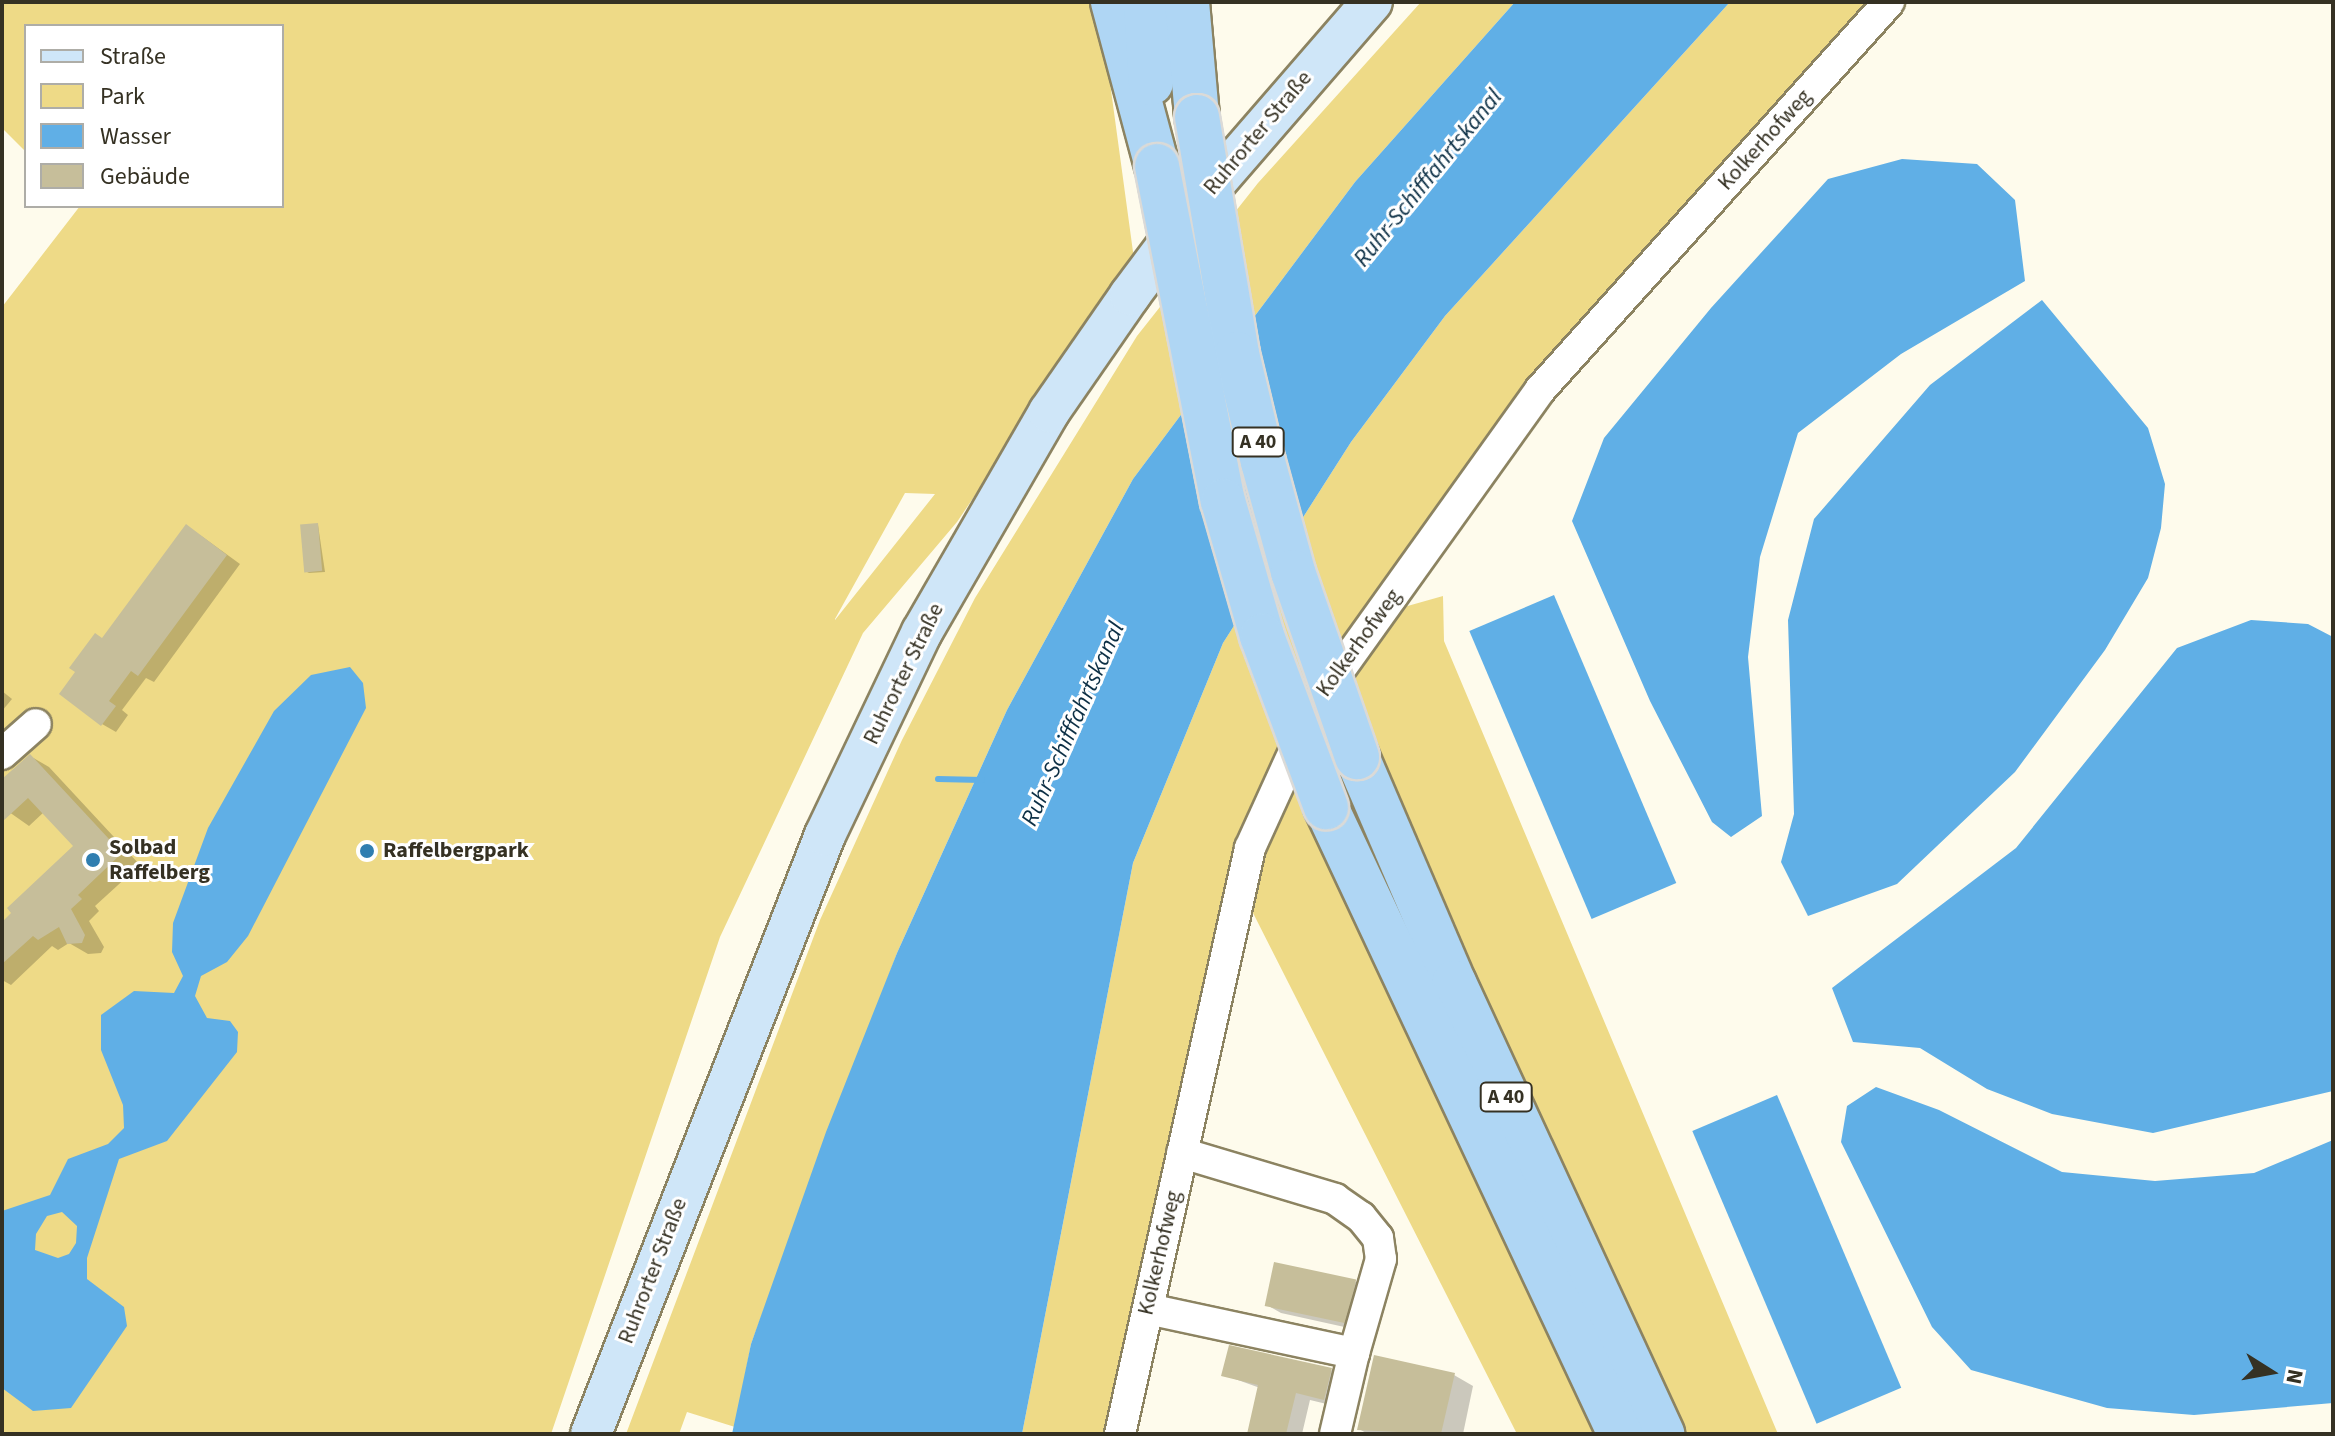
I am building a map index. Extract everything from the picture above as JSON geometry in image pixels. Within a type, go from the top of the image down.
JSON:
[{"type":"highway","points":[[1113,2],[1157,166]]},
{"type":"highway","name":"A 40","points":[[1146,2],[1157,166],[1223,501],[1262,636],[1326,807],[1594,1368],[1620,1434]]},
{"type":"highway","name":"A 40","points":[[1187,2],[1197,117],[1237,354],[1293,572],[1357,757],[1454,983],[1662,1434]]},
{"type":"main road","name":"Ruhrorter Straße","points":[[591,1434],[825,835],[922,632],[1049,412],[1130,295],[1203,197],[1372,2]]},
{"type":"street","name":"Kolkerhofweg","points":[[1120,1434],[1250,848],[1316,703],[1540,390],[1889,2]]},
{"type":"street","points":[[2,754],[36,724]]},
{"type":"street","points":[[1182,1153],[1335,1199],[1361,1217],[1378,1238],[1381,1259],[1335,1434]]},
{"type":"street","points":[[1148,1309],[1354,1353]]},
{"type":"green space","points":[[2,2],[1099,2],[1134,259],[957,522],[863,633],[720,937],[551,1434],[2,1434],[2,307],[78,208],[284,208],[284,24],[24,24],[24,150],[2,128]],"holes":[[[905,493],[935,494],[835,620]]]},
{"type":"green space","points":[[1421,2],[1515,2],[1355,182],[1133,479],[1007,710],[897,953],[751,1344],[735,1427],[687,1412],[679,1434],[626,1434],[820,920],[902,740],[975,598],[1137,336],[1258,183]]},
{"type":"green space","points":[[1730,2],[1899,2],[1546,397],[1404,607],[1443,596],[1444,641],[1778,1434],[1517,1434],[1251,909],[1127,1434],[1022,1434],[1133,863],[1223,643],[1351,442],[1445,316]]},
{"type":"water","name":"Ruhr-Schifffahrtskanal","points":[[1515,2],[1730,2],[1445,316],[1351,442],[1223,643],[1133,863],[1022,1434],[732,1434],[751,1344],[826,1132],[897,953],[1007,710],[1133,479],[1355,182]]},
{"type":"water","points":[[1902,159],[1977,164],[2015,200],[2025,281],[1901,354],[1798,433],[1760,557],[1748,657],[1762,816],[1731,837],[1712,822],[1650,701],[1572,521],[1604,438],[1711,308],[1828,179]]},
{"type":"water","points":[[2042,300],[2148,428],[2165,484],[2161,528],[2148,578],[2105,650],[2015,772],[1897,884],[1808,916],[1781,862],[1794,814],[1788,620],[1814,519],[1930,385]]},
{"type":"water","points":[[1554,595],[1676,883],[1592,919],[1469,631]]},
{"type":"water","points":[[2251,620],[2308,624],[2333,637],[2333,1091],[2153,1133],[2052,1114],[1987,1089],[1920,1048],[1853,1042],[1832,988],[2016,848],[2177,648]]},
{"type":"water","points":[[350,667],[363,683],[366,708],[248,936],[227,962],[201,976],[195,996],[207,1018],[230,1021],[238,1032],[237,1052],[167,1141],[119,1159],[87,1258],[87,1279],[124,1307],[127,1326],[71,1408],[33,1411],[2,1388],[2,1211],[50,1195],[68,1159],[108,1144],[124,1128],[123,1105],[101,1050],[101,1015],[134,991],[174,993],[183,976],[172,952],[173,923],[208,828],[274,711],[311,675]],"holes":[[[62,1212],[77,1226],[76,1243],[69,1254],[58,1258],[35,1250],[36,1234],[47,1216]]]},
{"type":"water","points":[[1876,1087],[1939,1110],[2062,1172],[2155,1181],[2254,1173],[2333,1140],[2333,1403],[2194,1415],[2107,1408],[1971,1370],[1932,1327],[1841,1142],[1847,1106]]},
{"type":"water","points":[[1777,1095],[1901,1388],[1817,1424],[1692,1131]]},
{"type":"building","points":[[318,523],[322,571],[304,572],[300,525]]},
{"type":"building","points":[[186,524],[227,555],[138,676],[131,671],[109,701],[116,706],[101,726],[59,694],[75,672],[69,668],[95,633],[102,638]]},
{"type":"building","name":"Solbad Raffelberg","points":[[30,754],[122,853],[78,895],[82,899],[71,909],[85,935],[82,943],[67,944],[59,927],[38,940],[33,936],[2,964],[2,922],[11,913],[7,908],[73,846],[28,798],[2,822],[2,779]]},
{"type":"building","points":[[1274,1262],[1356,1279],[1347,1323],[1265,1306]]},
{"type":"building","points":[[1229,1345],[1332,1368],[1324,1400],[1296,1393],[1286,1434],[1247,1434],[1258,1385],[1221,1376]]},
{"type":"building","points":[[1374,1355],[1455,1373],[1441,1434],[1357,1430]]},
{"type":"waterway","points":[[938,779],[982,780]]},
{"type":"place","name":"Raffelbergpark","points":[[367,851]]},
{"type":"place","name":"Solbad Raffelberg","points":[[93,860]]}]
